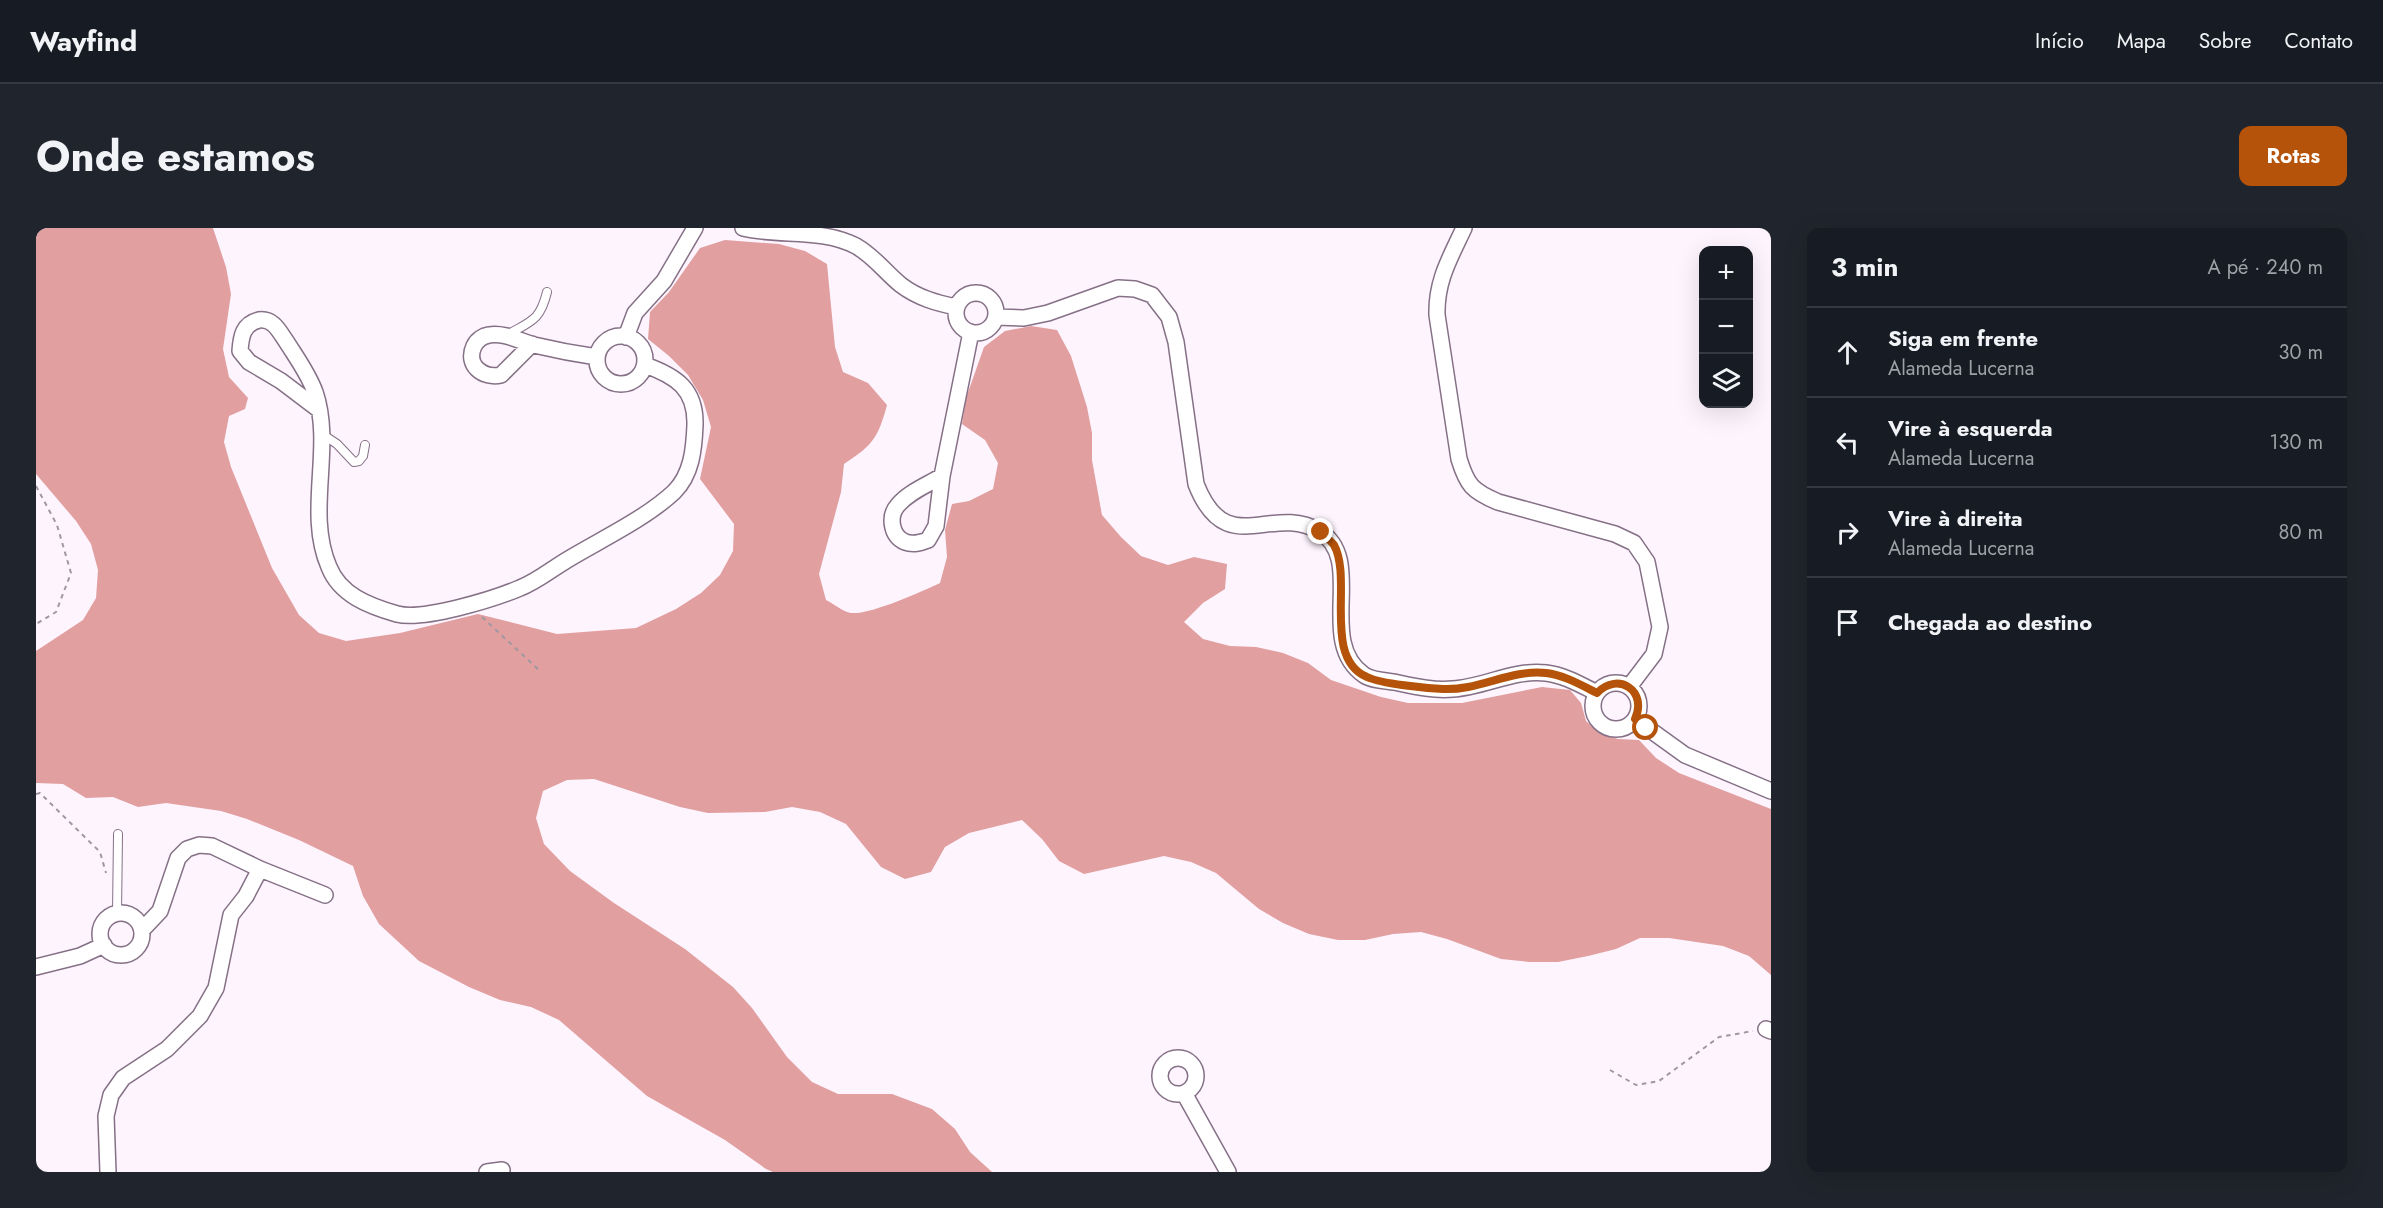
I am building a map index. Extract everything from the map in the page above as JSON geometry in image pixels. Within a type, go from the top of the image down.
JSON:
[{"type":"street","points":[[626,337],[635,312],[664,281],[695,228]]},
{"type":"street","points":[[743,228],[756,231],[824,235],[855,246],[883,266],[900,284],[919,296],[956,307]]},
{"type":"street","points":[[1464,228],[1441,279],[1437,296],[1437,315],[1459,459],[1466,482],[1480,494],[1498,502],[1616,534],[1634,543],[1647,562],[1660,627],[1654,654],[1629,687]]},
{"type":"street","points":[[996,317],[1024,318],[1048,313],[1118,288],[1135,289],[1152,295],[1169,318],[1176,342],[1196,484],[1203,503],[1214,516],[1228,525],[1288,523],[1309,526],[1321,532],[1334,545],[1341,566],[1340,627],[1342,642],[1354,667],[1366,677],[1425,688],[1452,690],[1524,673],[1547,673],[1567,678],[1597,693]]},
{"type":"street","points":[[970,293],[981,293],[990,298],[995,307],[996,317],[986,330],[970,332],[962,327],[956,318],[956,307],[962,298],[970,293]]},
{"type":"street","points":[[318,409],[281,381],[249,362],[240,351],[244,330],[250,322],[263,320],[275,325],[304,369],[315,393],[318,409],[321,434],[322,545],[328,566],[337,583],[347,594],[399,615],[421,615],[469,605],[522,588],[644,514],[674,492],[688,473],[694,448],[694,404],[678,381],[665,372],[645,365]]},
{"type":"street","points":[[942,476],[970,332]]},
{"type":"street","points":[[532,344],[501,375],[488,376],[481,373],[473,362],[472,354],[477,341],[489,334],[506,336],[568,353],[597,357]]},
{"type":"street","points":[[626,337],[639,344],[645,357],[645,365],[637,379],[629,383],[613,383],[601,373],[597,357],[600,349],[611,339],[626,337]]},
{"type":"street","points":[[1608,684],[1623,684],[1629,687],[1638,699],[1639,706],[1635,719],[1624,728],[1610,729],[1603,726],[1594,714],[1593,707],[1597,693],[1608,684]]},
{"type":"street","points":[[1635,719],[1684,755],[1771,791]]},
{"type":"street","points":[[142,930],[160,911],[174,864],[187,849],[199,845],[212,846],[260,869],[325,895]]},
{"type":"street","points":[[108,1172],[106,1116],[111,1095],[123,1078],[167,1049],[200,1016],[216,988],[231,915],[249,891],[260,869]]},
{"type":"street","points":[[117,914],[130,915],[136,919],[142,930],[138,947],[127,954],[114,953],[104,945],[100,933],[102,926],[111,916],[117,914]]},
{"type":"street","points":[[36,967],[80,956],[104,945]]},
{"type":"street","points":[[1184,1093],[1228,1172]]},
{"type":"lane","points":[[506,336],[535,319],[542,311],[547,292]]},
{"type":"lane","points":[[321,434],[337,444],[354,462],[359,461],[363,456],[365,445]]},
{"type":"lane","points":[[117,914],[118,834]]},
{"type":"path","points":[[36,486],[57,525],[70,573],[56,612],[36,624]]},
{"type":"path","points":[[469,605],[541,672]]},
{"type":"path","points":[[36,794],[40,793],[100,852],[108,883]]},
{"type":"path","points":[[1610,1070],[1636,1085],[1659,1081],[1719,1037],[1768,1030]]},
{"type":"shaded area","points":[[36,228],[213,228],[226,267],[231,294],[223,349],[229,377],[248,398],[245,409],[229,416],[224,442],[231,467],[272,568],[299,615],[319,633],[346,641],[400,633],[478,614],[557,634],[636,628],[676,609],[701,593],[720,575],[733,551],[734,524],[700,479],[711,427],[703,400],[688,375],[648,339],[650,312],[669,292],[700,248],[725,240],[779,244],[805,251],[827,264],[835,347],[843,372],[868,383],[887,405],[881,425],[873,440],[844,464],[841,492],[819,574],[826,600],[851,613],[882,607],[940,583],[947,557],[945,530],[952,504],[969,501],[993,489],[998,463],[985,440],[962,424],[966,398],[984,347],[1005,331],[1031,326],[1057,330],[1071,356],[1087,407],[1092,433],[1092,460],[1102,515],[1141,556],[1168,565],[1194,557],[1227,564],[1225,589],[1203,603],[1184,622],[1203,639],[1230,646],[1256,647],[1283,653],[1308,663],[1331,680],[1381,697],[1408,703],[1462,703],[1542,687],[1570,690],[1581,703],[1586,721],[1599,733],[1618,739],[1639,740],[1656,758],[1679,773],[1771,809],[1771,975],[1749,956],[1723,946],[1669,938],[1640,938],[1616,949],[1588,956],[1558,962],[1530,962],[1501,959],[1421,932],[1393,934],[1365,940],[1338,940],[1309,934],[1259,909],[1216,873],[1191,862],[1164,856],[1084,874],[1059,861],[1042,839],[1022,820],[969,833],[945,847],[931,872],[905,879],[881,867],[846,824],[820,812],[792,807],[765,812],[708,813],[680,807],[594,779],[567,780],[543,791],[536,818],[544,844],[570,871],[685,949],[733,987],[752,1008],[787,1057],[812,1082],[838,1094],[892,1094],[932,1109],[955,1129],[970,1152],[992,1172],[773,1172],[766,1169],[725,1140],[647,1096],[559,1020],[531,1007],[500,1000],[469,987],[419,961],[379,924],[363,896],[353,866],[299,840],[221,811],[166,803],[138,807],[113,797],[86,798],[63,784],[36,783],[36,651],[83,620],[96,598],[98,570],[91,544],[76,521],[36,474]]},
{"type":"route","points":[[1321,532],[1334,545],[1341,566],[1340,627],[1342,642],[1354,667],[1366,677],[1425,688],[1452,690],[1524,673],[1547,673],[1567,678],[1597,693],[1608,684],[1623,684],[1634,692],[1638,699],[1638,713],[1635,719],[1646,728]]}]
